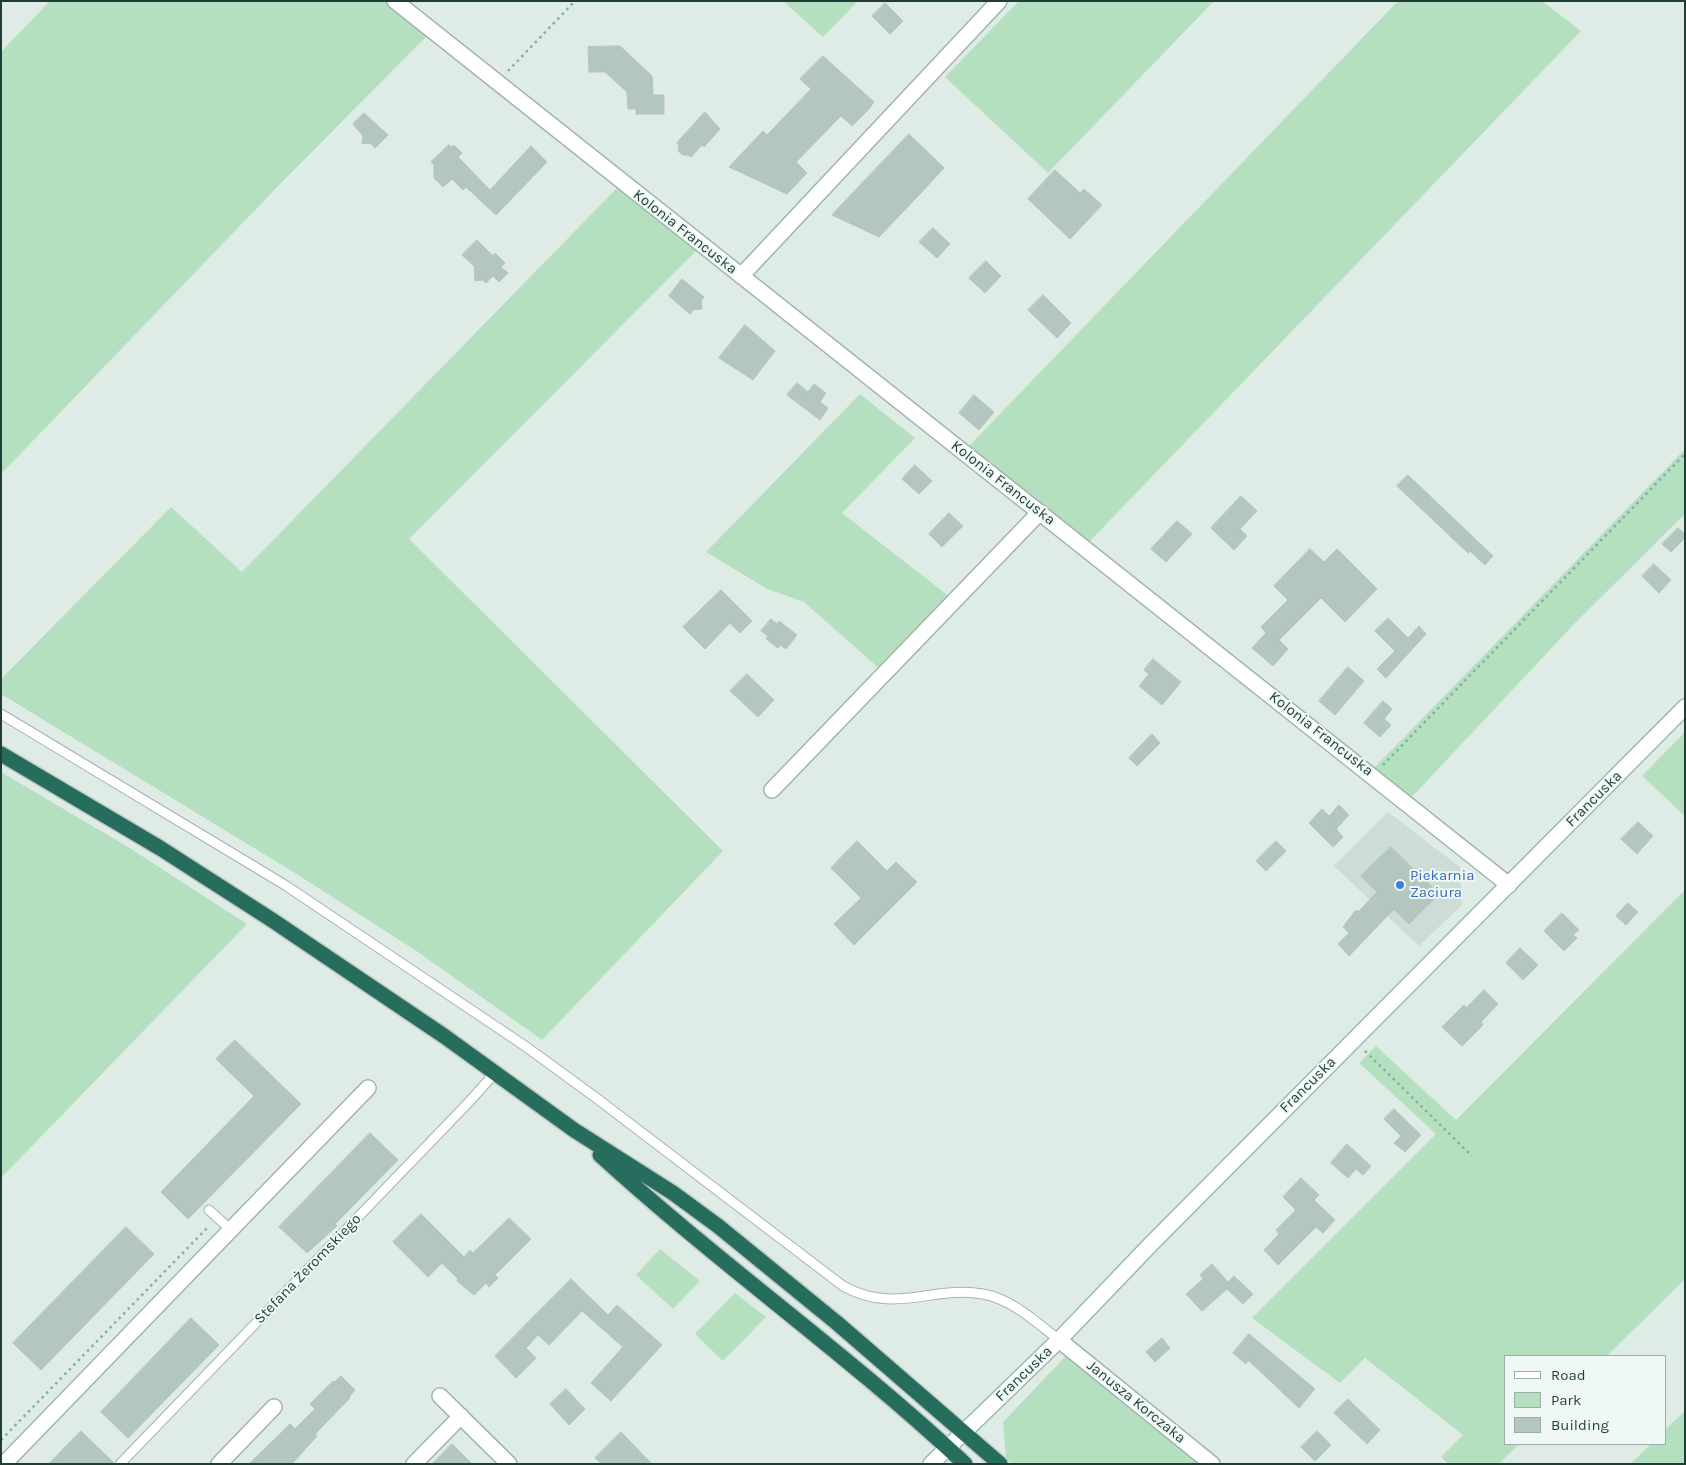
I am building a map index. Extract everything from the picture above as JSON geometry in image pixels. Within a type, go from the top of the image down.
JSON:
[{"type":"highway","points":[[1,754],[160,848],[264,914],[395,1002],[574,1130],[673,1193],[718,1226],[963,1430],[1000,1464]]},
{"type":"highway","points":[[574,1130],[643,1194],[827,1343],[965,1464]]},
{"type":"street","name":"Kolonia Francuska","points":[[395,1],[496,83],[1509,884]]},
{"type":"street","points":[[741,276],[999,1]]},
{"type":"street","points":[[772,790],[1040,512]]},
{"type":"street","name":"Francuska","points":[[931,1464],[963,1430],[1059,1340],[1152,1243],[1685,707]]},
{"type":"street","points":[[4,1464],[232,1231],[368,1088]]},
{"type":"street","name":"Janusza Korczaka","points":[[1059,1340],[1212,1464]]},
{"type":"street","points":[[440,1396],[509,1464]]},
{"type":"street","points":[[219,1464],[274,1407]]},
{"type":"street","points":[[414,1464],[461,1416]]},
{"type":"lane","points":[[1,714],[285,885],[517,1041],[595,1097],[856,1294],[888,1301],[962,1292],[984,1294],[1011,1305],[1059,1340]]},
{"type":"lane","name":"Stefana Żeromskiego","points":[[120,1464],[495,1073]]},
{"type":"lane","points":[[209,1210],[232,1231]]},
{"type":"path","points":[[496,83],[574,1]]},
{"type":"path","points":[[1373,775],[1685,454]]},
{"type":"path","points":[[1354,1039],[1472,1156]]},
{"type":"path","points":[[1,1440],[218,1218]]},
{"type":"shaded area","points":[[1388,812],[1460,867],[1462,905],[1419,946],[1334,866]]},
{"type":"green space","points":[[50,1],[385,1],[427,36],[283,181],[1,474],[1,52]]},
{"type":"green space","points":[[783,1],[858,1],[823,37]]},
{"type":"green space","points":[[1019,1],[1214,1],[1048,173],[945,77]]},
{"type":"green space","points":[[1398,1],[1542,1],[1581,31],[1089,542],[969,446]]},
{"type":"green space","points":[[617,188],[697,250],[409,539],[723,851],[542,1040],[418,952],[295,873],[1,694],[1,679],[171,507],[242,572]]},
{"type":"green space","points":[[860,394],[915,438],[842,513],[950,597],[881,670],[804,602],[767,589],[706,552]]},
{"type":"green space","points":[[1685,449],[1685,514],[1576,622],[1412,797],[1374,768]]},
{"type":"green space","points":[[1685,732],[1685,816],[1642,776]]},
{"type":"green space","points":[[1,772],[128,847],[247,924],[1,1178]]},
{"type":"green space","points":[[1685,890],[1685,1279],[1608,1355],[1504,1355],[1504,1445],[1518,1445],[1499,1464],[1448,1464],[1441,1457],[1463,1435],[1365,1358],[1340,1383],[1252,1318],[1436,1134],[1359,1063],[1376,1046],[1456,1120]]},
{"type":"green space","points":[[660,1249],[700,1281],[673,1309],[636,1275]]},
{"type":"green space","points":[[735,1293],[766,1317],[723,1361],[695,1334]]},
{"type":"green space","points":[[1067,1355],[1200,1464],[1012,1464],[1006,1458],[1003,1422]]},
{"type":"green space","points":[[1685,1411],[1685,1464],[1630,1464],[1650,1445],[1666,1445],[1666,1429]]},
{"type":"building","points":[[885,3],[903,21],[890,34],[872,16]]},
{"type":"building","points":[[620,46],[652,76],[653,95],[664,95],[664,114],[636,114],[636,109],[628,109],[627,92],[605,72],[589,72],[588,47]]},
{"type":"building","points":[[823,56],[874,102],[869,109],[852,126],[841,116],[796,162],[807,173],[787,194],[729,167],[763,131],[767,135],[811,89],[800,79]]},
{"type":"building","points":[[705,112],[720,129],[704,147],[702,145],[691,157],[683,155],[678,151],[679,146],[677,143]]},
{"type":"building","points":[[364,113],[388,135],[375,148],[370,143],[362,144],[363,136],[353,124]]},
{"type":"building","points":[[909,134],[944,168],[920,194],[879,237],[832,215]]},
{"type":"building","points":[[449,145],[452,147],[454,145],[462,153],[458,157],[490,190],[531,146],[547,162],[496,215],[466,187],[463,190],[452,179],[443,187],[434,178],[434,165],[431,162]]},
{"type":"building","points":[[1055,170],[1080,193],[1084,189],[1102,205],[1070,239],[1028,199]]},
{"type":"building","points":[[933,228],[950,244],[937,258],[919,242]]},
{"type":"building","points":[[477,240],[493,256],[495,253],[505,263],[501,267],[508,273],[499,282],[493,276],[486,283],[483,280],[475,281],[474,266],[462,255]]},
{"type":"building","points":[[986,261],[1001,276],[985,293],[969,278]]},
{"type":"building","points":[[682,279],[704,297],[701,301],[702,309],[693,310],[690,314],[669,296]]},
{"type":"building","points":[[1043,295],[1071,323],[1057,338],[1028,310]]},
{"type":"building","points":[[745,325],[775,351],[753,380],[719,358]]},
{"type":"building","points":[[797,383],[808,392],[814,384],[826,393],[820,402],[828,408],[820,420],[787,395]]},
{"type":"building","points":[[974,395],[994,412],[979,430],[959,413]]},
{"type":"building","points":[[915,465],[932,481],[919,494],[902,479]]},
{"type":"building","points":[[1408,475],[1493,556],[1485,565],[1470,551],[1468,553],[1397,486]]},
{"type":"building","points":[[1241,496],[1257,511],[1240,529],[1247,536],[1234,550],[1211,528]]},
{"type":"building","points":[[949,513],[963,526],[942,547],[929,534]]},
{"type":"building","points":[[1177,521],[1192,534],[1166,562],[1151,549]]},
{"type":"building","points":[[1678,528],[1685,534],[1685,538],[1671,552],[1662,544]]},
{"type":"building","points":[[1310,549],[1324,562],[1337,549],[1377,589],[1345,622],[1321,598],[1279,640],[1288,649],[1273,666],[1252,648],[1266,633],[1261,627],[1288,600],[1274,586]]},
{"type":"building","points":[[1654,564],[1671,580],[1659,593],[1642,576]]},
{"type":"building","points":[[721,590],[752,621],[740,633],[730,623],[705,649],[683,627]]},
{"type":"building","points":[[1388,618],[1408,638],[1419,626],[1426,634],[1386,678],[1377,669],[1395,651],[1375,631]]},
{"type":"building","points":[[771,619],[777,624],[779,621],[797,635],[786,649],[780,645],[778,648],[766,639],[768,636],[761,631]]},
{"type":"building","points":[[1153,659],[1181,682],[1162,705],[1139,686],[1149,674],[1144,670]]},
{"type":"building","points":[[1348,667],[1364,681],[1335,715],[1319,701]]},
{"type":"building","points":[[747,674],[774,700],[758,717],[730,691]]},
{"type":"building","points":[[1383,701],[1392,709],[1384,719],[1391,725],[1380,737],[1364,723]]},
{"type":"building","points":[[1152,734],[1160,743],[1137,766],[1129,758]]},
{"type":"building","points":[[1339,805],[1349,815],[1336,829],[1343,837],[1333,847],[1309,823],[1322,809],[1329,816]]},
{"type":"building","points":[[1638,822],[1653,836],[1637,854],[1621,839]]},
{"type":"building","points":[[857,841],[887,871],[896,862],[917,882],[854,945],[834,924],[861,898],[831,868]]},
{"type":"building","points":[[1276,841],[1286,851],[1266,871],[1256,861]]},
{"type":"building","name":"Piekarnia Zaciura","points":[[1391,847],[1439,894],[1409,924],[1394,909],[1349,956],[1338,944],[1349,933],[1343,927],[1355,911],[1359,911],[1377,892],[1361,876]]},
{"type":"building","points":[[1628,903],[1638,912],[1626,925],[1616,916]]},
{"type":"building","points":[[1562,913],[1579,930],[1573,935],[1577,938],[1564,951],[1544,931]]},
{"type":"building","points":[[1520,948],[1538,965],[1523,980],[1506,963]]},
{"type":"building","points":[[1484,990],[1498,1004],[1481,1022],[1483,1025],[1462,1046],[1442,1027],[1464,1005],[1466,1008]]},
{"type":"building","points":[[235,1040],[301,1104],[188,1219],[161,1192],[254,1096],[216,1059]]},
{"type":"building","points":[[1394,1109],[1421,1135],[1405,1152],[1394,1143],[1401,1136],[1384,1119]]},
{"type":"building","points":[[370,1133],[398,1160],[335,1224],[337,1226],[307,1253],[279,1227]]},
{"type":"building","points":[[1347,1144],[1371,1166],[1363,1175],[1356,1169],[1348,1178],[1331,1163]]},
{"type":"building","points":[[1301,1178],[1319,1195],[1314,1200],[1335,1220],[1323,1233],[1316,1227],[1278,1265],[1264,1250],[1279,1234],[1276,1230],[1296,1210],[1283,1197]]},
{"type":"building","points":[[421,1214],[464,1257],[470,1250],[473,1253],[509,1218],[531,1239],[495,1275],[498,1278],[489,1287],[486,1283],[474,1295],[457,1281],[458,1279],[442,1263],[428,1277],[393,1242]]},
{"type":"building","points":[[126,1227],[154,1254],[41,1370],[13,1343]]},
{"type":"building","points":[[1212,1264],[1228,1282],[1234,1276],[1253,1294],[1243,1304],[1227,1289],[1202,1311],[1186,1294],[1203,1279],[1200,1275]]},
{"type":"building","points":[[571,1279],[608,1315],[617,1305],[662,1345],[611,1401],[591,1383],[623,1347],[582,1311],[549,1345],[538,1335],[526,1348],[536,1358],[516,1378],[495,1356]]},
{"type":"building","points":[[191,1318],[219,1345],[128,1438],[101,1412]]},
{"type":"building","points":[[1249,1334],[1315,1389],[1299,1408],[1248,1360],[1246,1364],[1233,1353]]},
{"type":"building","points":[[1162,1338],[1170,1348],[1155,1362],[1146,1352]]},
{"type":"building","points":[[341,1376],[355,1390],[350,1398],[315,1434],[317,1436],[292,1464],[249,1464],[290,1424],[295,1429],[315,1409],[310,1404],[333,1381]]},
{"type":"building","points":[[566,1389],[585,1409],[569,1425],[550,1404]]},
{"type":"building","points":[[1348,1399],[1380,1430],[1367,1444],[1334,1413]]},
{"type":"building","points":[[81,1431],[114,1463],[114,1464],[49,1464]]},
{"type":"building","points":[[1317,1431],[1331,1445],[1315,1461],[1301,1447]]},
{"type":"building","points":[[621,1432],[652,1464],[602,1464],[595,1458]]},
{"type":"building","points":[[452,1444],[472,1464],[432,1464]]},
{"type":"place","name":"Piekarnia Zaciura","points":[[1400,885]]}]
